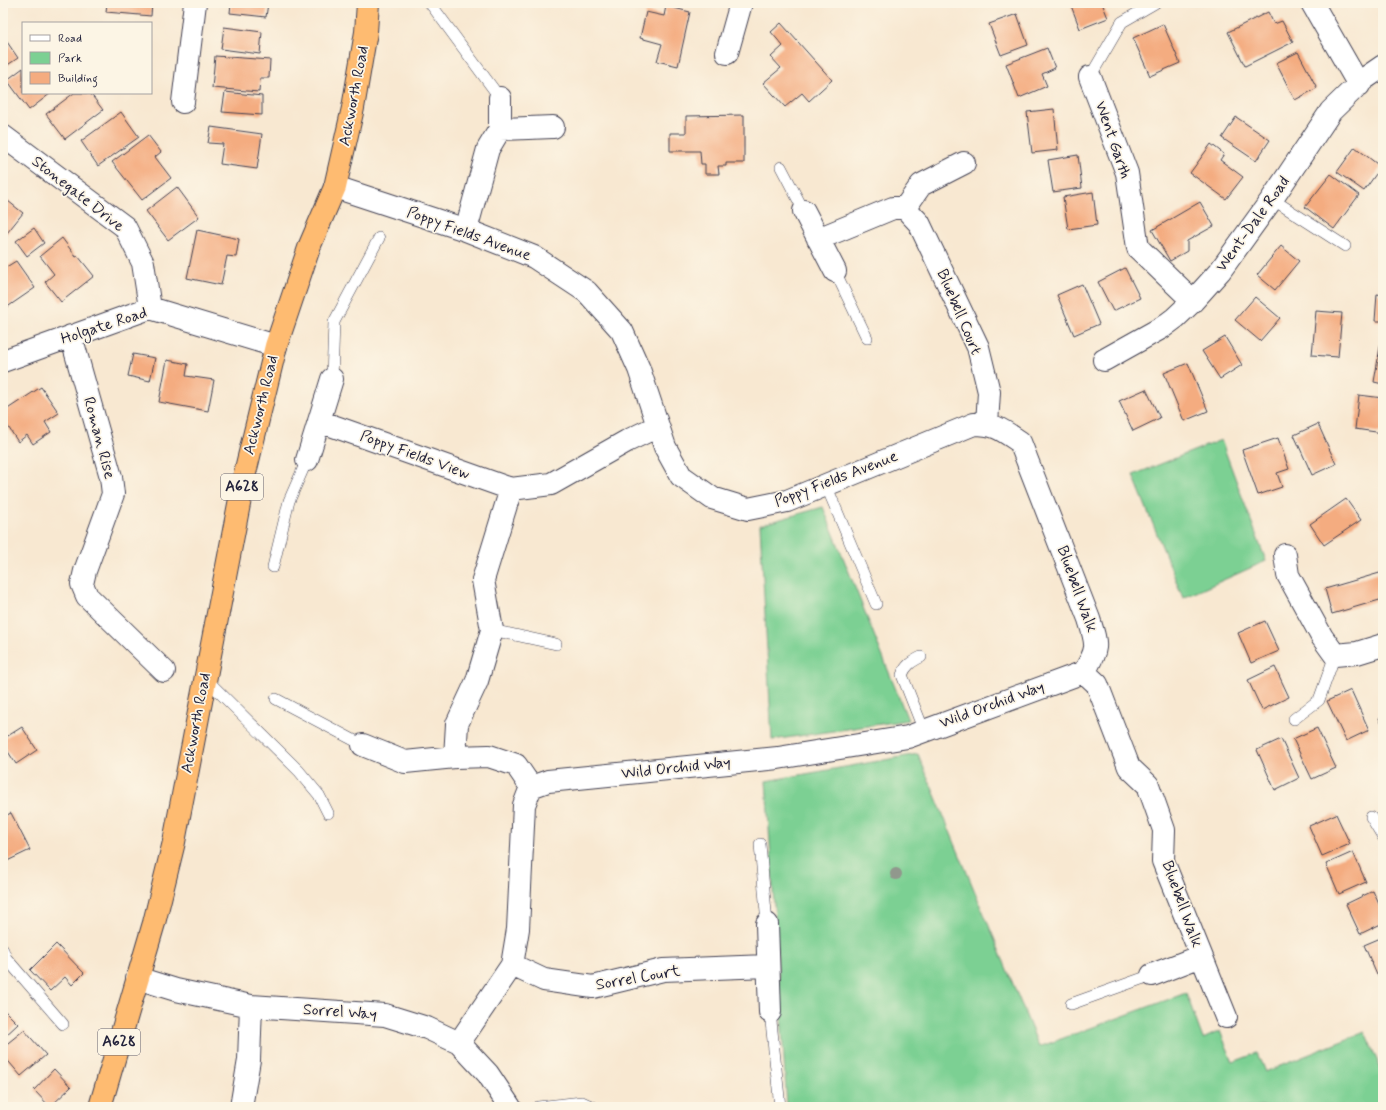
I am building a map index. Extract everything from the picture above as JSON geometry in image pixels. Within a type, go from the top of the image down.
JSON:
[{"type":"highway","name":"Ackworth Road","points":[[137,978],[154,923],[174,842],[245,473],[276,346],[310,245],[335,187],[354,108],[366,32],[368,3]]},
{"type":"highway","name":"A628","points":[[100,1107],[137,978]]},
{"type":"street","points":[[183,102],[195,3]]},
{"type":"street","points":[[727,53],[741,3]]},
{"type":"street","points":[[1312,3],[1359,85]]},
{"type":"street","name":"Went-Dale Road","points":[[1104,360],[1163,327],[1193,301],[1220,271],[1272,199],[1331,111],[1364,79],[1383,66]]},
{"type":"street","name":"Went Garth","points":[[1090,77],[1126,173],[1138,248],[1193,301]]},
{"type":"street","points":[[466,230],[488,149],[500,129],[500,98]]},
{"type":"street","points":[[500,129],[553,127]]},
{"type":"street","name":"Stonegate Drive","points":[[3,136],[125,227],[143,263],[150,308]]},
{"type":"street","points":[[818,239],[893,208],[905,208],[921,185],[964,163]]},
{"type":"street","name":"Poppy Fields Avenue","points":[[335,187],[466,230],[534,257],[587,292],[622,331],[639,369],[665,447],[681,476],[712,498],[748,509],[787,501],[974,424],[987,424]]},
{"type":"street","name":"Bluebell Court","points":[[905,208],[919,223],[978,347],[989,392],[987,424]]},
{"type":"street","points":[[804,212],[834,271]]},
{"type":"street","name":"Holgate Road","points":[[3,361],[150,308],[276,346]]},
{"type":"street","name":"Roman Rise","points":[[71,336],[111,477],[113,494],[85,571],[82,584],[87,596],[164,671]]},
{"type":"street","points":[[307,460],[332,379]]},
{"type":"street","name":"Poppy Fields View","points":[[319,421],[511,489]]},
{"type":"street","name":"Bluebell Walk","points":[[987,424],[999,428],[1020,442],[1090,619],[1094,633],[1094,656],[1084,672],[1097,684],[1129,767],[1148,785],[1164,830],[1163,861],[1226,1017]]},
{"type":"street","points":[[455,756],[457,724],[477,681],[492,630],[483,580],[511,489],[552,484],[627,440],[658,426]]},
{"type":"street","points":[[1285,555],[1288,575],[1322,637],[1335,655],[1357,654],[1383,645]]},
{"type":"street","name":"Wild Orchid Way","points":[[531,787],[548,781],[778,758],[908,737],[1084,672]]},
{"type":"street","points":[[363,745],[405,762],[455,756],[489,756],[516,765],[531,787],[524,805],[518,929],[512,965],[459,1044]]},
{"type":"street","points":[[767,924],[767,966],[770,1012]]},
{"type":"street","points":[[1152,975],[1201,956]]},
{"type":"street","name":"Sorrel Court","points":[[512,965],[544,980],[593,987],[663,970],[767,966]]},
{"type":"street","name":"Sorrel Way","points":[[137,978],[176,990],[250,1006],[385,1015],[427,1028],[459,1044],[488,1074],[510,1107]]},
{"type":"street","points":[[241,1107],[248,1060],[250,1006]]},
{"type":"lane","points":[[430,3],[500,98]]},
{"type":"lane","points":[[1090,77],[1122,22],[1155,3]]},
{"type":"lane","points":[[781,167],[804,212]]},
{"type":"lane","points":[[1272,199],[1345,246]]},
{"type":"lane","points":[[332,379],[334,322],[379,238]]},
{"type":"lane","points":[[834,271],[868,338]]},
{"type":"lane","points":[[274,567],[289,501],[307,460]]},
{"type":"lane","points":[[826,485],[876,604]]},
{"type":"lane","points":[[492,630],[556,644]]},
{"type":"lane","points":[[1294,719],[1318,700],[1335,655]]},
{"type":"lane","points":[[921,657],[910,663],[905,668],[902,675],[924,731]]},
{"type":"lane","points":[[205,678],[300,771],[319,796],[328,813]]},
{"type":"lane","points":[[276,699],[363,745]]},
{"type":"lane","points":[[1371,817],[1383,837]]},
{"type":"lane","points":[[760,844],[767,924]]},
{"type":"lane","points":[[3,950],[6,958],[63,1024]]},
{"type":"lane","points":[[1071,1004],[1152,975]]},
{"type":"lane","points":[[770,1012],[780,1107]]},
{"type":"lane","points":[[538,1107],[582,1102],[593,1107]]},
{"type":"green space","points":[[1221,440],[1266,561],[1183,598],[1133,475]]},
{"type":"green space","points":[[823,507],[908,720],[772,740],[760,525]]},
{"type":"green space","points":[[918,754],[1039,1047],[1186,993],[1203,1039],[1220,1031],[1233,1062],[1257,1053],[1265,1072],[1365,1032],[1383,1074],[1383,1107],[787,1107],[766,781]]},
{"type":"building","points":[[107,3],[152,3],[151,16],[106,12]]},
{"type":"building","points":[[231,3],[268,3],[266,17],[230,13]]},
{"type":"building","points":[[1070,3],[1102,3],[1108,18],[1080,29]]},
{"type":"building","points":[[666,6],[690,12],[678,66],[657,61],[662,44],[640,38],[646,12],[664,16]]},
{"type":"building","points":[[1268,12],[1274,24],[1282,21],[1293,42],[1245,66],[1228,32]]},
{"type":"building","points":[[1017,14],[1028,45],[1001,55],[989,24]]},
{"type":"building","points":[[781,23],[832,80],[809,101],[802,93],[785,107],[763,83],[781,68],[771,57],[783,46],[771,32]]},
{"type":"building","points":[[1163,24],[1180,63],[1150,76],[1133,38]]},
{"type":"building","points":[[224,27],[262,32],[260,54],[221,49]]},
{"type":"building","points":[[3,36],[18,58],[3,68]]},
{"type":"building","points":[[1047,48],[1055,68],[1042,74],[1047,86],[1019,98],[1006,64]]},
{"type":"building","points":[[1298,52],[1317,88],[1295,100],[1276,63]]},
{"type":"building","points":[[215,56],[270,60],[269,78],[260,78],[259,92],[212,88]]},
{"type":"building","points":[[22,69],[22,94],[50,94],[29,110],[7,80]]},
{"type":"building","points":[[225,92],[262,96],[262,115],[222,112]]},
{"type":"building","points":[[73,94],[91,94],[103,110],[65,139],[46,114]]},
{"type":"building","points":[[1054,109],[1058,150],[1032,153],[1027,112]]},
{"type":"building","points":[[121,112],[139,137],[98,166],[81,141]]},
{"type":"building","points":[[744,115],[744,163],[726,163],[726,166],[718,166],[719,174],[705,174],[705,164],[701,164],[700,151],[670,151],[670,133],[686,133],[686,116]]},
{"type":"building","points":[[1236,117],[1270,140],[1256,161],[1222,138]]},
{"type":"building","points":[[211,127],[262,134],[257,169],[220,164],[223,144],[208,143]]},
{"type":"building","points":[[148,135],[161,152],[155,157],[171,178],[142,200],[112,162]]},
{"type":"building","points":[[1211,144],[1224,154],[1220,160],[1243,177],[1226,199],[1190,173]]},
{"type":"building","points":[[1355,147],[1381,167],[1364,191],[1337,172]]},
{"type":"building","points":[[1078,155],[1082,188],[1053,192],[1048,160]]},
{"type":"building","points":[[1331,174],[1359,195],[1334,229],[1305,207]]},
{"type":"building","points":[[177,187],[199,217],[168,240],[146,211]]},
{"type":"building","points":[[1093,192],[1097,225],[1068,229],[1063,197]]},
{"type":"building","points":[[3,197],[23,213],[3,238]]},
{"type":"building","points":[[1200,202],[1214,226],[1187,241],[1187,251],[1170,261],[1152,230]]},
{"type":"building","points":[[34,228],[44,243],[27,256],[16,241]]},
{"type":"building","points":[[197,230],[239,239],[236,257],[227,256],[221,285],[187,278]]},
{"type":"building","points":[[62,238],[76,257],[78,256],[94,276],[61,302],[45,282],[54,274],[40,256]]},
{"type":"building","points":[[1281,246],[1299,261],[1275,290],[1257,275]]},
{"type":"building","points":[[16,261],[35,288],[3,310],[3,269]]},
{"type":"building","points":[[1125,268],[1140,298],[1113,311],[1098,282]]},
{"type":"building","points":[[1082,284],[1099,324],[1074,335],[1057,295]]},
{"type":"building","points":[[1377,294],[1383,295],[1383,321],[1375,321]]},
{"type":"building","points":[[1255,297],[1280,318],[1260,341],[1235,320]]},
{"type":"building","points":[[1316,311],[1342,313],[1338,357],[1312,355]]},
{"type":"building","points":[[1225,337],[1242,365],[1220,379],[1202,351]]},
{"type":"building","points":[[1381,341],[1383,341],[1383,384],[1374,382]]},
{"type":"building","points":[[133,354],[155,358],[150,381],[128,376]]},
{"type":"building","points":[[167,360],[188,364],[186,376],[214,380],[208,411],[159,402]]},
{"type":"building","points":[[1188,363],[1208,411],[1184,421],[1164,373]]},
{"type":"building","points":[[41,387],[59,413],[45,422],[51,432],[33,444],[27,435],[18,442],[3,419],[3,412]]},
{"type":"building","points":[[1146,389],[1160,418],[1133,431],[1119,401]]},
{"type":"building","points":[[1359,395],[1383,398],[1383,433],[1355,429]]},
{"type":"building","points":[[1318,424],[1336,464],[1312,475],[1294,435]]},
{"type":"building","points":[[1278,438],[1289,469],[1277,473],[1282,487],[1258,495],[1242,450]]},
{"type":"building","points":[[1346,499],[1361,520],[1324,545],[1310,524]]},
{"type":"building","points":[[1383,572],[1383,599],[1332,614],[1325,589]]},
{"type":"building","points":[[1265,621],[1279,651],[1251,663],[1238,633]]},
{"type":"building","points":[[1275,667],[1289,697],[1262,710],[1248,680]]},
{"type":"building","points":[[1351,690],[1369,730],[1346,741],[1327,701]]},
{"type":"building","points":[[1383,716],[1383,727],[1379,718]]},
{"type":"building","points":[[22,727],[37,750],[16,764],[3,744],[3,739]]},
{"type":"building","points":[[1317,728],[1336,768],[1312,779],[1293,739]]},
{"type":"building","points":[[1281,739],[1299,778],[1275,790],[1257,750]]},
{"type":"building","points":[[11,813],[30,850],[3,863],[3,817]]},
{"type":"building","points":[[1336,814],[1350,844],[1322,856],[1309,826]]},
{"type":"building","points":[[1353,852],[1366,882],[1339,894],[1326,864]]},
{"type":"building","points":[[1373,891],[1383,913],[1383,923],[1360,934],[1346,904]]},
{"type":"building","points":[[1383,937],[1383,973],[1377,975],[1364,945]]},
{"type":"building","points":[[56,944],[84,973],[72,985],[65,977],[50,991],[30,970]]},
{"type":"building","points":[[3,1009],[18,1024],[3,1038]]},
{"type":"building","points":[[24,1030],[46,1055],[21,1076],[3,1055],[3,1047]]},
{"type":"building","points":[[54,1069],[71,1087],[50,1107],[34,1090]]}]
